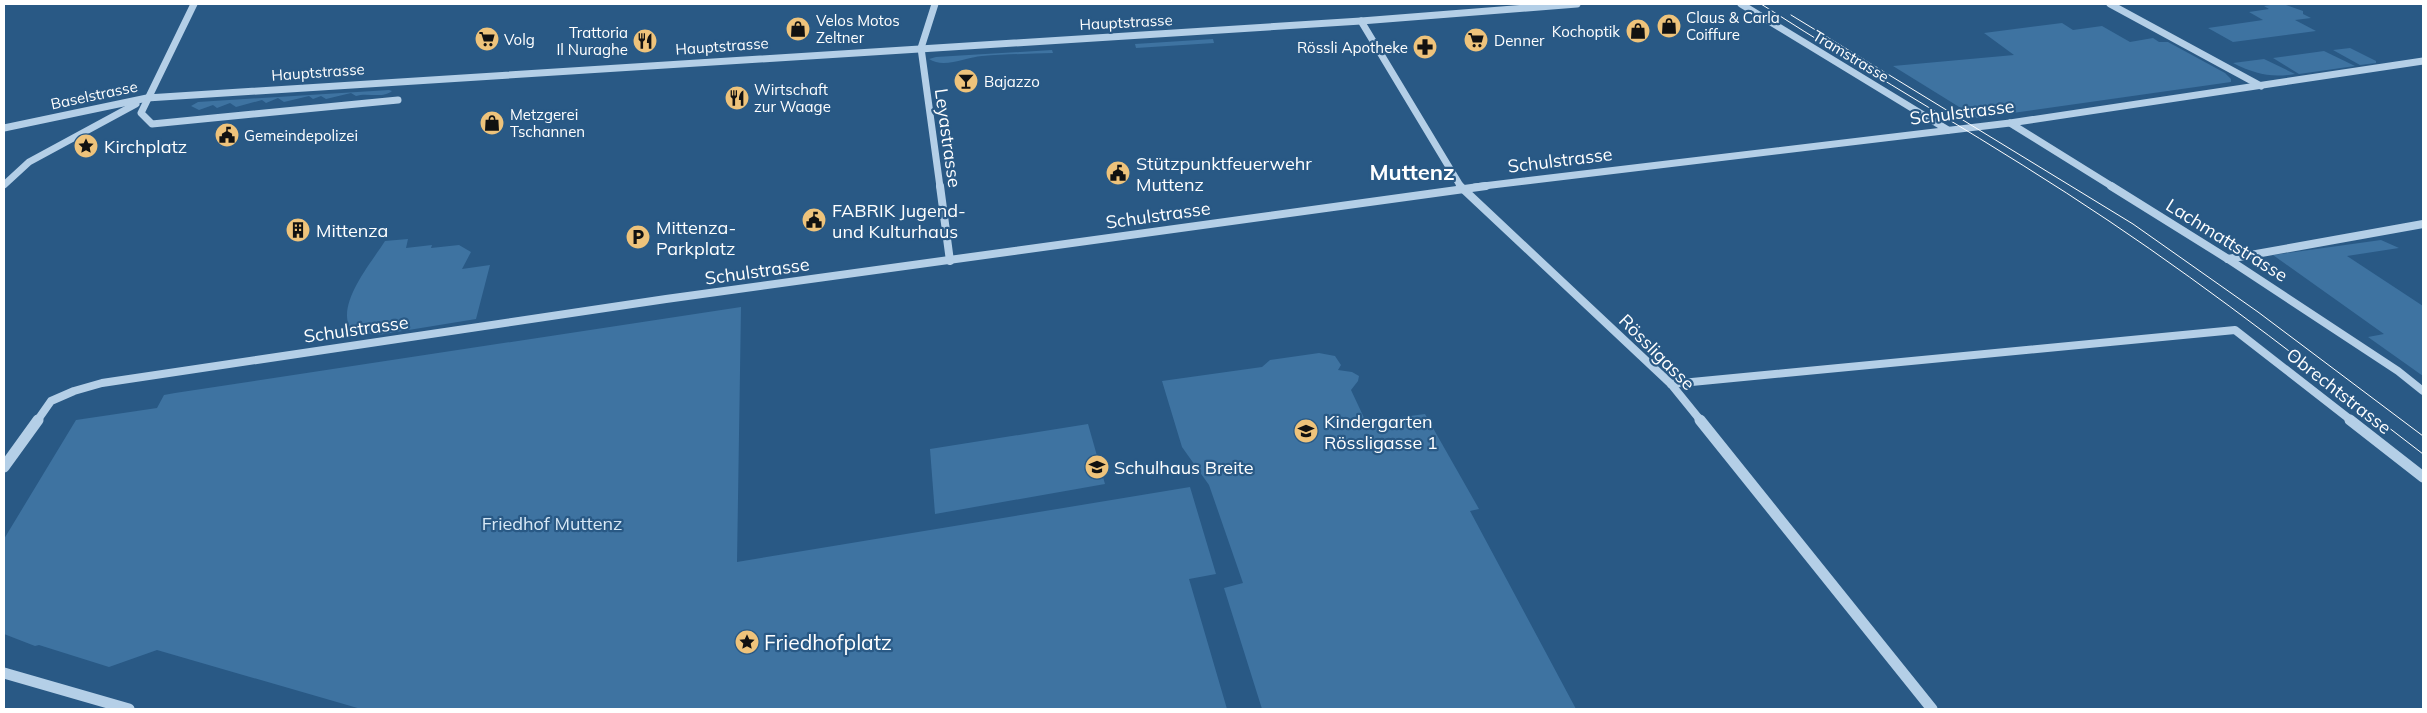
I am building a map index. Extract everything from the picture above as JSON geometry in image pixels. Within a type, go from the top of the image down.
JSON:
[{"type":"street","name":"Baselstrasse","points":[[4,128],[147,98],[194,4]]},
{"type":"street","points":[[921,48],[935,4]]},
{"type":"street","name":"Hauptstrasse","points":[[398,100],[152,124],[140,113],[147,98],[1361,21],[1578,4]]},
{"type":"street","name":"Tramstrasse","points":[[1742,4],[1948,130]]},
{"type":"street","points":[[2110,4],[2261,86]]},
{"type":"street","name":"Rössligasse","points":[[1361,21],[1462,189],[1671,384],[1932,709]]},
{"type":"street","name":"Leyastrasse","points":[[921,48],[950,261]]},
{"type":"street","name":"Schulstrasse","points":[[4,467],[51,401],[74,391],[102,383],[666,299],[1462,189],[2010,123],[2423,61]]},
{"type":"street","points":[[4,185],[29,162],[93,125],[147,98]]},
{"type":"street","name":"Lachmattstrasse","points":[[2010,123],[2228,259],[2398,371],[2423,391]]},
{"type":"street","points":[[2228,259],[2423,224]]},
{"type":"street","name":"Obrechtstrasse","points":[[1671,384],[2236,330],[2423,477]]},
{"type":"street","points":[[4,673],[72,691],[129,709]]},
{"type":"green space","points":[[2268,4],[2283,4],[2303,11],[2303,14],[2311,18],[2295,20],[2316,31],[2233,42],[2208,28],[2263,20],[2249,12],[2269,9],[2264,6],[2270,5]]},
{"type":"green space","points":[[2062,23],[2073,30],[2102,26],[2130,42],[2153,38],[2159,42],[2168,42],[2225,73],[2231,79],[2231,82],[1977,118],[1893,66],[2014,55],[1984,33]]},
{"type":"green space","points":[[1213,39],[1214,43],[1136,48],[1135,44]]},
{"type":"green space","points":[[2350,48],[2376,61],[2376,63],[2360,65],[2333,50]]},
{"type":"green space","points":[[1052,50],[1053,53],[982,56],[948,63],[935,62],[929,59],[936,57]]},
{"type":"green space","points":[[2324,51],[2355,66],[2299,74],[2273,58]]},
{"type":"green space","points":[[2264,59],[2295,74],[2278,76],[2263,74],[2233,63]]},
{"type":"green space","points":[[389,90],[392,91],[384,95],[356,96],[351,93],[326,99],[321,96],[313,99],[309,96],[284,102],[278,98],[266,103],[262,100],[236,107],[230,103],[217,108],[213,105],[199,110],[191,106],[198,102]]},
{"type":"green space","points":[[408,239],[406,248],[432,245],[431,248],[459,245],[471,252],[462,269],[490,265],[476,319],[378,335],[353,332],[348,322],[347,311],[356,285],[385,241]]},
{"type":"green space","points":[[2381,240],[2399,248],[2347,256],[2423,306],[2423,376],[2368,337],[2384,334],[2273,255]]},
{"type":"green space","name":"Friedhof Muttenz","points":[[741,307],[737,562],[1190,487],[1216,574],[1189,579],[1227,709],[361,709],[157,650],[109,667],[39,645],[35,646],[4,634],[4,539],[76,420],[157,408],[164,395],[175,393]]},
{"type":"green space","points":[[1319,353],[1335,356],[1341,365],[1338,370],[1352,372],[1359,376],[1358,381],[1351,390],[1366,422],[1425,414],[1479,509],[1470,511],[1576,709],[1262,709],[1224,588],[1243,583],[1209,485],[1182,447],[1162,381],[1262,367],[1270,360]]},
{"type":"green space","points":[[1088,424],[1105,484],[935,514],[930,449]]},
{"type":"tram line","points":[[1761,4],[2023,165],[2109,221],[2229,306],[2423,454]]},
{"type":"tram line","points":[[1791,15],[2133,224],[2258,312],[2423,436]]},
{"type":"place","name":"Claus & Carla Coiffure","points":[[1669,26]]},
{"type":"place","name":"Velos Motos Zeltner","points":[[798,29]]},
{"type":"place","name":"Kochoptik","points":[[1638,31]]},
{"type":"place","name":"Volg","points":[[487,39]]},
{"type":"place","name":"Denner","points":[[1476,40]]},
{"type":"place","name":"Trattoria Il Nuraghe","points":[[645,41]]},
{"type":"place","name":"Rössli Apotheke","points":[[1425,47]]},
{"type":"place","name":"Bajazzo","points":[[966,81]]},
{"type":"place","name":"Wirtschaft zur Waage","points":[[737,98]]},
{"type":"place","name":"Metzgerei Tschannen","points":[[492,123]]},
{"type":"place","name":"Gemeindepolizei","points":[[227,135]]},
{"type":"place","name":"Kirchplatz","points":[[86,146]]},
{"type":"place","name":"Stützpunktfeuerwehr Muttenz","points":[[1118,173]]},
{"type":"place","name":"FABRIK Jugend- und Kulturhaus","points":[[814,220]]},
{"type":"place","name":"Mittenza","points":[[298,230]]},
{"type":"place","name":"Mittenza- Parkplatz","points":[[638,237]]},
{"type":"place","name":"Kindergarten Rössligasse 1","points":[[1306,431]]},
{"type":"place","name":"Schulhaus Breite","points":[[1097,467]]},
{"type":"place","name":"Friedhofplatz","points":[[747,642]]},
{"type":"district","name":"Muttenz","points":[[1412,172]]}]
